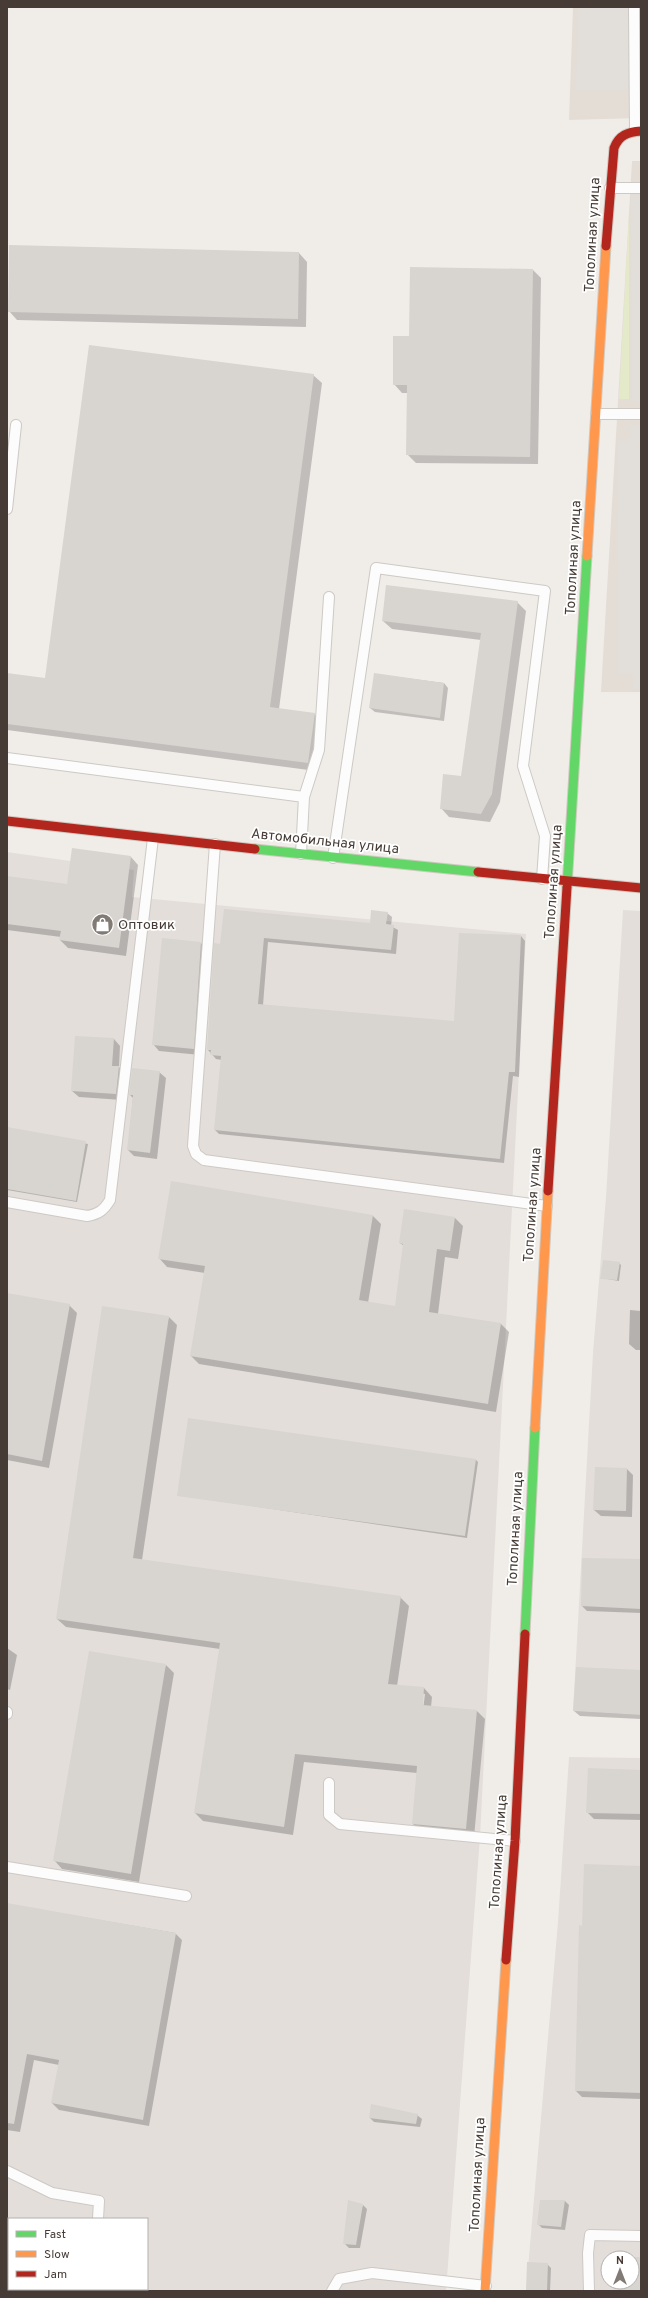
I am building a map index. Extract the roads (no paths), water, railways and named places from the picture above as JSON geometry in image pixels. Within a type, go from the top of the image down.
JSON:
[{"type":"street","name":"Тополиная улица","points":[[485,2288],[496,2103],[515,1841],[547,1206],[612,154],[614,142],[622,134],[636,131]]},
{"type":"street","name":"Автомобильная улица","points":[[7,821],[333,858],[641,888]]},
{"type":"lane","points":[[634,7],[638,90],[636,131]]},
{"type":"lane","points":[[610,188],[641,188]]},
{"type":"lane","points":[[596,414],[641,414]]},
{"type":"lane","points":[[7,509],[16,425]]},
{"type":"lane","points":[[333,858],[376,568],[545,591],[523,766],[546,836],[542,879]]},
{"type":"lane","points":[[301,854],[304,797],[319,750],[329,597]]},
{"type":"lane","points":[[7,758],[304,797]]},
{"type":"lane","points":[[7,1202],[87,1216],[97,1214],[105,1208],[110,1200],[153,838]]},
{"type":"lane","points":[[214,844],[193,1146],[196,1154],[204,1160],[547,1206]]},
{"type":"lane","points":[[329,1783],[329,1814],[340,1824],[515,1841]]},
{"type":"lane","points":[[7,1867],[186,1896]]},
{"type":"lane","points":[[7,2171],[52,2193],[99,2201],[98,2218]]},
{"type":"lane","points":[[589,2291],[588,2253],[590,2235],[641,2236]]},
{"type":"lane","points":[[332,2291],[338,2278],[372,2273],[485,2288]]},
{"type":"place","name":"Оптовик","points":[[103,925]]}]
